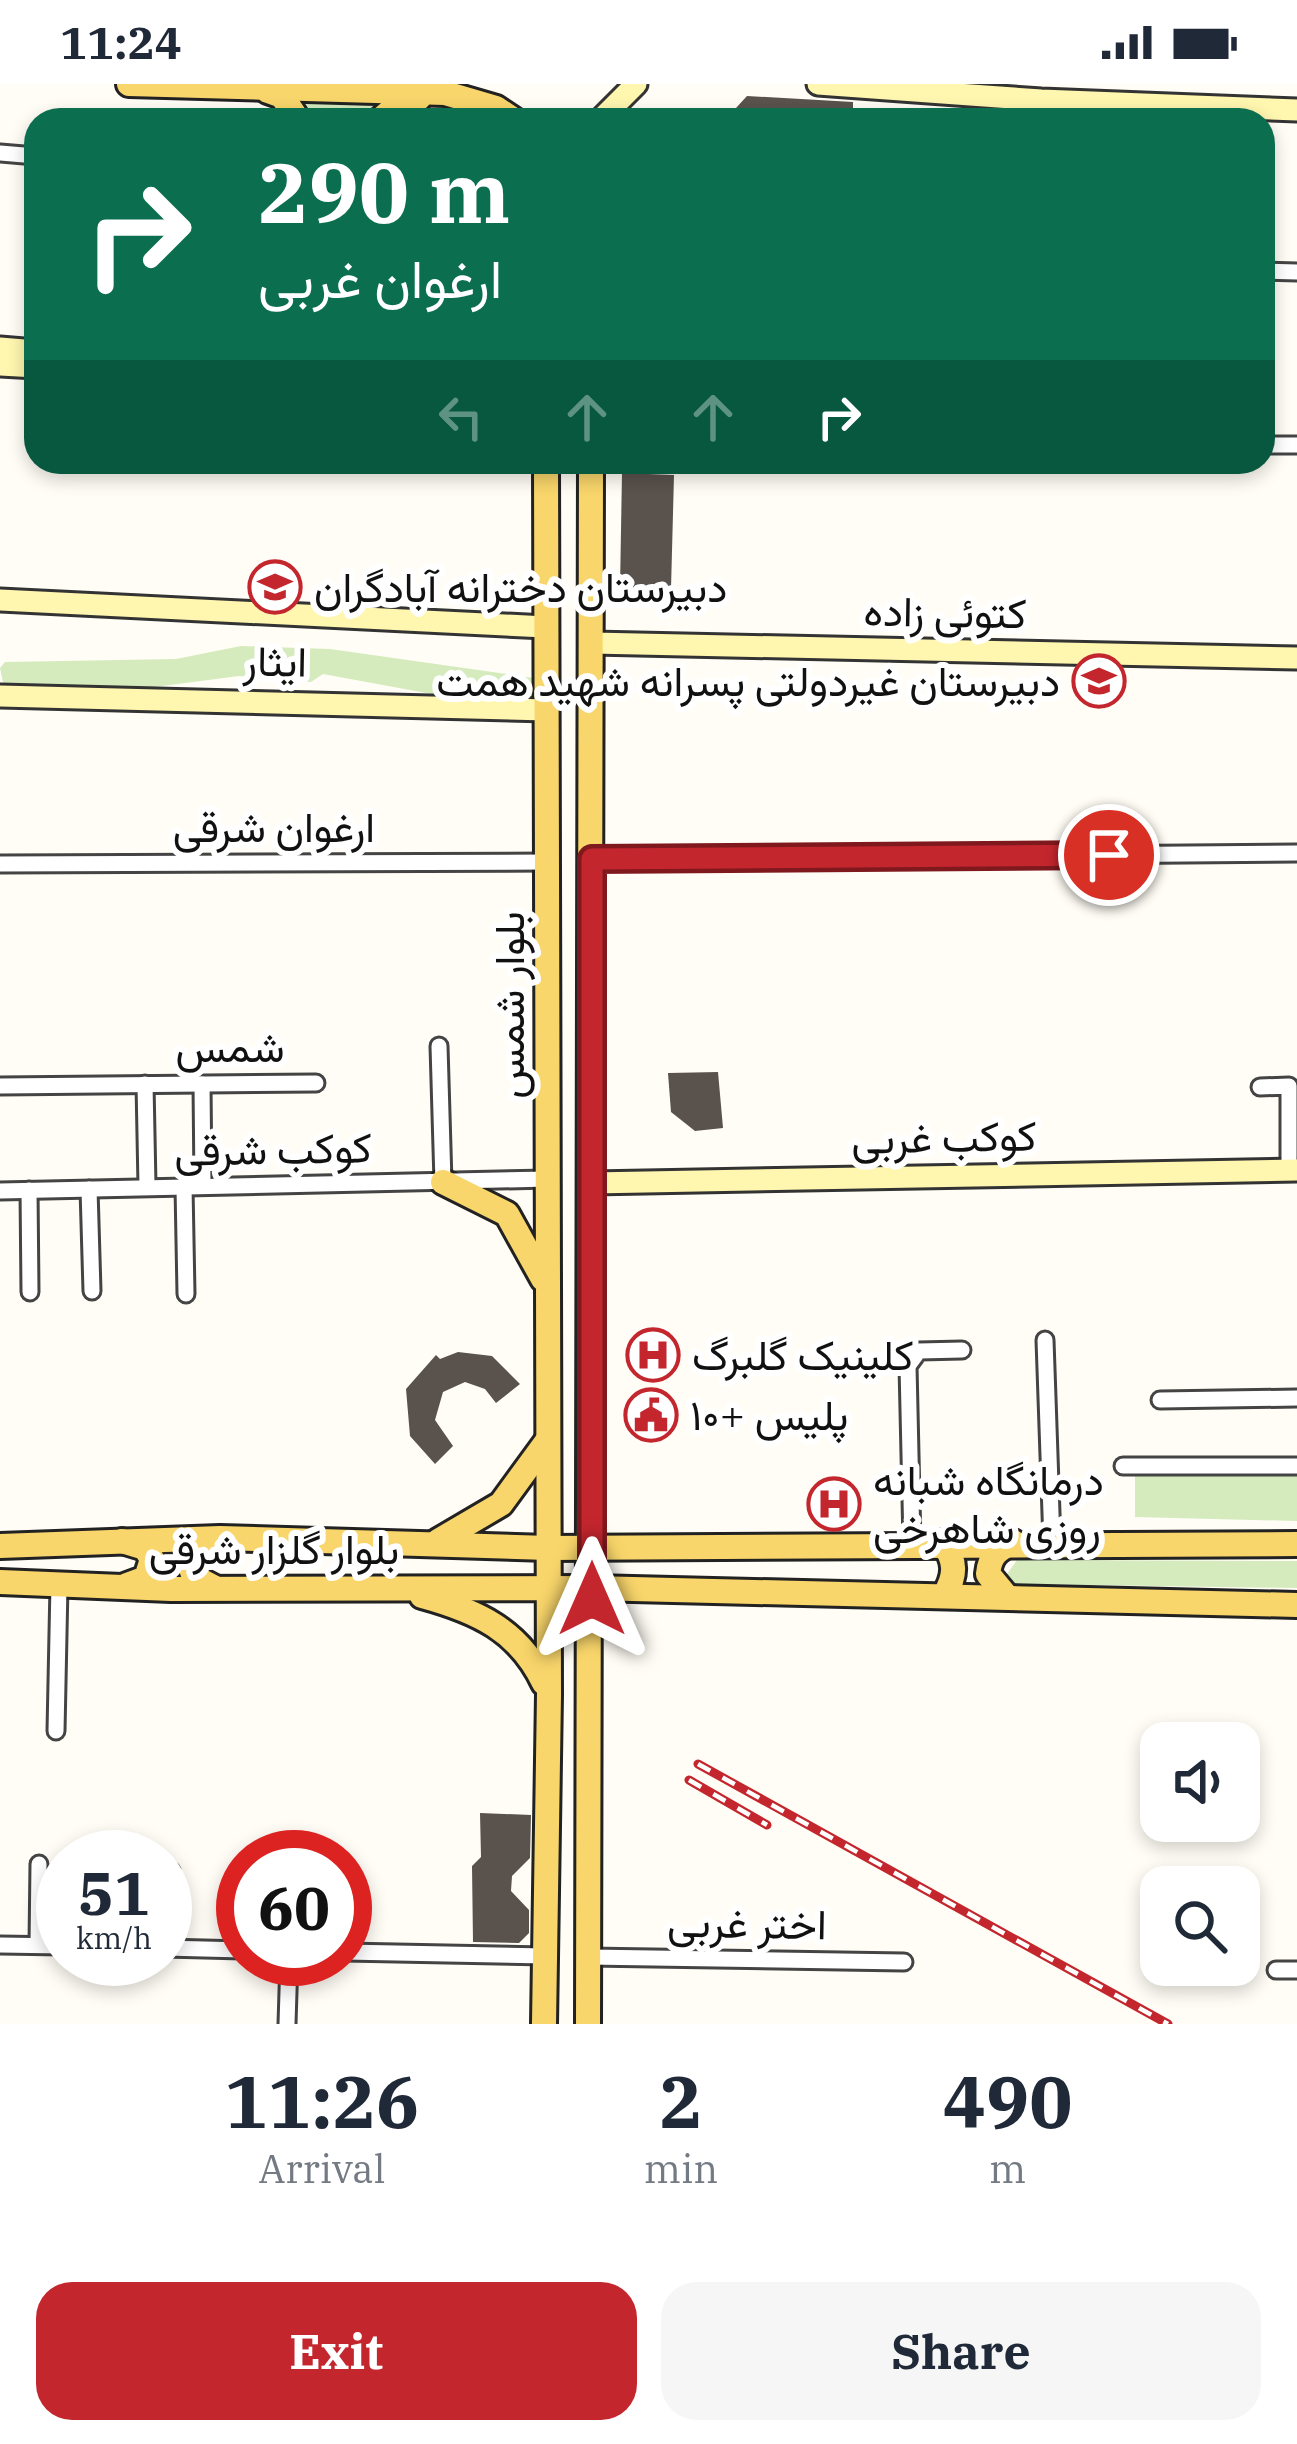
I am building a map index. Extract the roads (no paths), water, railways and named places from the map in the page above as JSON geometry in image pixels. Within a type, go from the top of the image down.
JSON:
[{"type":"main road","points":[[129,84],[445,93],[496,108]]},
{"type":"main road","points":[[266,90],[282,96],[290,108]]},
{"type":"main road","points":[[399,108],[411,100],[445,93]]},
{"type":"main road","name":"بلوار شمس","points":[[546,474],[548,1588]]},
{"type":"main road","name":"بلوار شمس","points":[[588,2024],[591,474]]},
{"type":"main road","points":[[442,1182],[507,1214],[523,1234],[548,1295]]},
{"type":"main road","points":[[430,1545],[501,1504],[548,1439]]},
{"type":"main road","points":[[216,1588],[201,1584],[189,1563],[195,1550],[220,1538]]},
{"type":"main road","name":"بلوار گلزار شرقی","points":[[0,1546],[220,1538],[548,1548],[942,1542],[1297,1544]]},
{"type":"main road","points":[[109,1540],[138,1545],[152,1559],[146,1578],[112,1588]]},
{"type":"main road","points":[[942,1542],[955,1570],[944,1596]]},
{"type":"main road","points":[[1007,1598],[988,1574],[989,1563],[995,1552],[1013,1542]]},
{"type":"main road","name":"بلوار گلزار شرقی","points":[[0,1582],[112,1588],[592,1588],[1297,1605]]},
{"type":"main road","points":[[385,1588],[494,1623],[531,1655],[549,1694]]},
{"type":"main road","points":[[544,2024],[548,1588]]},
{"type":"street","points":[[612,108],[636,84]]},
{"type":"street","points":[[818,84],[1260,108]]},
{"type":"street","name":"ایثار","points":[[0,600],[546,627]]},
{"type":"street","name":"کتوئی زاده","points":[[592,643],[1297,658]]},
{"type":"street","name":"ایثار","points":[[0,696],[547,710]]},
{"type":"street","points":[[592,859],[1297,853]]},
{"type":"street","name":"ارغوان شرقی","points":[[0,864],[548,862]]},
{"type":"street","points":[[439,1046],[442,1182]]},
{"type":"street","name":"شمس","points":[[0,1085],[316,1083]]},
{"type":"street","name":"شمس","points":[[145,1084],[147,1186]]},
{"type":"street","points":[[202,1084],[202,1186]]},
{"type":"street","points":[[1261,1087],[1289,1086],[1293,1170]]},
{"type":"street","name":"کوکب غربی","points":[[592,1183],[1293,1170]]},
{"type":"street","name":"کوکب شرقی","points":[[0,1191],[548,1180]]},
{"type":"street","points":[[184,1187],[186,1294]]},
{"type":"street","points":[[89,1189],[92,1291]]},
{"type":"street","points":[[29,1190],[30,1292]]},
{"type":"street","points":[[1045,1340],[1052,1542]]},
{"type":"street","points":[[913,1543],[908,1366],[919,1351],[962,1350]]},
{"type":"street","points":[[1160,1400],[1297,1398]]},
{"type":"street","points":[[1123,1466],[1297,1466]]},
{"type":"street","points":[[56,1732],[58,1586]]},
{"type":"street","points":[[0,1945],[36,1946]]},
{"type":"street","points":[[372,1953],[545,1956]]},
{"type":"street","name":"اختر غربی","points":[[589,1957],[904,1962]]},
{"type":"street","points":[[1276,1970],[1297,1970]]},
{"type":"street","points":[[287,2024],[288,1986]]},
{"type":"railway","points":[[698,1764],[1168,2024]]},
{"type":"railway","points":[[689,1780],[767,1825]]},
{"type":"place","name":"دبيرستان دخترانه آبادگران","points":[[275,587]]},
{"type":"place","name":"دبیرستان غیردولتی پسرانه شهید همت","points":[[1099,681]]},
{"type":"place","name":"کلینیک گلبرگ","points":[[653,1355]]},
{"type":"place","name":"پلیس +۱۰","points":[[651,1415]]},
{"type":"place","name":"درمانگاه شبانه روزی شاهرخی","points":[[834,1504]]}]
